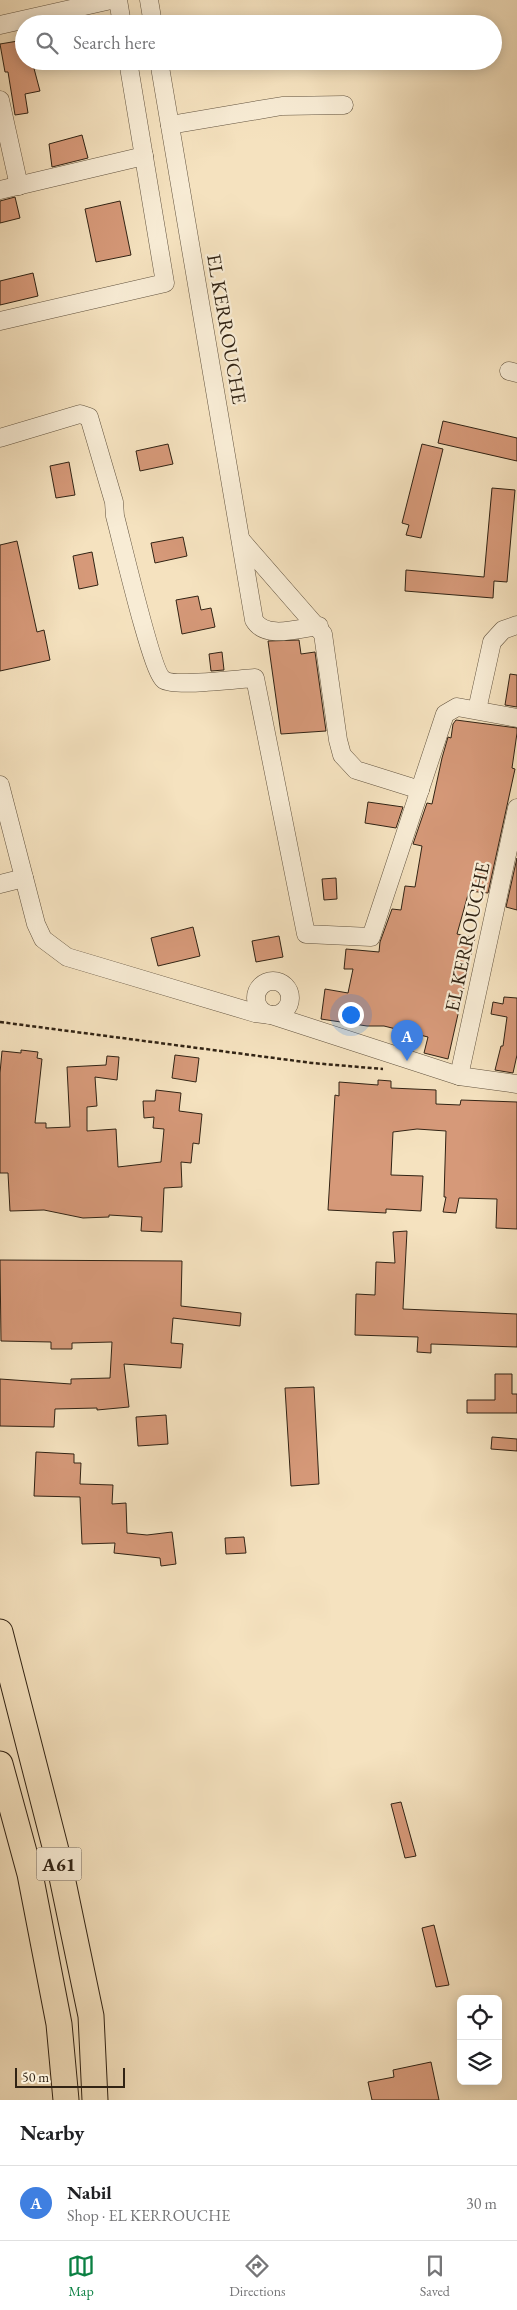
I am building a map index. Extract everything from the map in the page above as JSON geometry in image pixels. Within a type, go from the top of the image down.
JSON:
[{"type":"highway","name":"A61","points":[[0,1632],[58,1858],[91,2016],[95,2100]]},
{"type":"highway","name":"A61","points":[[0,1764],[33,1893],[59,2024],[66,2100]]},
{"type":"highway","points":[[91,2016],[108,2100]]},
{"type":"street","points":[[44,15],[111,0]]},
{"type":"street","points":[[118,0],[120,15]]},
{"type":"street","points":[[149,0],[152,15]]},
{"type":"street","points":[[0,25],[15,22]]},
{"type":"street","points":[[0,320],[165,283],[130,70]]},
{"type":"street","name":"EL KERROUCHE","points":[[161,70],[254,620],[258,627],[268,632],[319,626]]},
{"type":"street","points":[[0,100],[19,186]]},
{"type":"street","points":[[170,125],[282,106],[344,105]]},
{"type":"street","points":[[0,190],[144,156]]},
{"type":"street","points":[[0,438],[80,414],[89,417],[114,502],[115,516],[150,649],[161,678],[165,681],[179,683],[255,678],[306,934],[371,936],[445,714],[457,707],[517,718]]},
{"type":"street","points":[[241,539],[319,626],[326,643],[338,740],[342,755],[356,770],[420,790]]},
{"type":"street","points":[[477,710],[492,642],[503,630],[517,625]]},
{"type":"street","points":[[0,785],[36,924],[43,939],[67,957],[255,1013],[271,1015],[459,1076],[517,1084]]},
{"type":"street","name":"EL KERROUCHE","points":[[459,1076],[517,808]]},
{"type":"street","points":[[0,884],[24,878]]},
{"type":"path","points":[[0,1022],[312,1063],[384,1070]]},
{"type":"building","points":[[15,42],[15,70],[34,70],[40,91],[25,94],[28,113],[15,115],[8,72],[5,72],[0,44]]},
{"type":"building","points":[[82,135],[88,158],[52,167],[49,144]]},
{"type":"building","points":[[15,197],[20,218],[0,223],[0,201]]},
{"type":"building","points":[[120,201],[131,255],[96,262],[85,209]]},
{"type":"building","points":[[33,273],[38,296],[0,305],[0,281]]},
{"type":"building","points":[[443,421],[517,438],[517,461],[438,443]]},
{"type":"building","points":[[168,444],[173,464],[140,471],[136,451]]},
{"type":"building","points":[[422,444],[443,449],[421,538],[406,535],[409,525],[402,523]]},
{"type":"building","points":[[69,462],[75,495],[56,498],[50,466]]},
{"type":"building","points":[[492,488],[515,490],[507,582],[494,581],[493,598],[405,591],[406,570],[484,577]]},
{"type":"building","points":[[183,537],[187,556],[155,563],[151,543]]},
{"type":"building","points":[[17,541],[37,632],[44,630],[50,660],[0,671],[0,545]]},
{"type":"building","points":[[92,552],[98,585],[79,589],[73,556]]},
{"type":"building","points":[[198,596],[201,610],[211,608],[215,627],[182,634],[176,600]]},
{"type":"building","points":[[299,640],[301,654],[315,652],[326,731],[281,734],[268,641]]},
{"type":"building","points":[[222,652],[224,670],[211,671],[209,654]]},
{"type":"building","points":[[510,674],[517,675],[517,707],[505,705]]},
{"type":"building","points":[[456,720],[517,728],[517,733],[512,768],[515,769],[488,893],[469,891],[457,934],[475,938],[448,1059],[424,1053],[428,1037],[384,1026],[367,1026],[321,1019],[325,989],[348,993],[353,969],[344,969],[346,949],[379,952],[380,942],[392,909],[401,910],[405,886],[415,887],[422,846],[413,844],[427,803],[432,804],[448,737],[451,738],[453,724]]},
{"type":"building","points":[[368,802],[403,807],[396,828],[365,823]]},
{"type":"building","points":[[517,858],[517,910],[506,907]]},
{"type":"building","points":[[336,878],[337,899],[324,900],[322,879]]},
{"type":"building","points":[[193,927],[200,956],[158,966],[151,938]]},
{"type":"building","points":[[279,936],[283,957],[256,962],[252,941]]},
{"type":"building","points":[[504,997],[517,998],[517,1055],[513,1073],[495,1070],[501,1046],[503,1046],[507,1017],[491,1014],[493,1002],[503,1004]]},
{"type":"building","points":[[21,1050],[38,1052],[37,1058],[42,1059],[35,1123],[46,1123],[46,1128],[70,1127],[67,1067],[106,1065],[107,1056],[119,1057],[117,1080],[95,1077],[97,1106],[87,1107],[87,1131],[116,1129],[118,1167],[161,1162],[164,1129],[153,1128],[154,1117],[144,1118],[143,1101],[155,1101],[156,1090],[181,1093],[179,1111],[202,1114],[199,1144],[193,1143],[191,1163],[181,1162],[182,1187],[164,1188],[162,1232],[141,1231],[142,1217],[109,1215],[109,1217],[83,1218],[44,1210],[10,1211],[8,1173],[0,1173],[0,1073],[2,1051],[21,1053]]},
{"type":"building","points":[[175,1055],[199,1058],[196,1082],[172,1078]]},
{"type":"building","points":[[378,1080],[391,1081],[391,1088],[436,1090],[436,1104],[460,1105],[461,1100],[517,1102],[517,1229],[496,1228],[497,1199],[459,1198],[456,1213],[443,1212],[446,1197],[444,1197],[446,1131],[417,1129],[393,1132],[391,1175],[423,1176],[421,1211],[386,1209],[386,1213],[328,1210],[335,1095],[339,1096],[339,1082],[378,1085]]},
{"type":"building","points":[[407,1231],[403,1309],[517,1314],[517,1347],[431,1344],[431,1353],[417,1352],[418,1337],[355,1335],[356,1294],[375,1295],[376,1262],[395,1263],[393,1232]]},
{"type":"building","points":[[0,1260],[182,1261],[181,1306],[241,1313],[240,1326],[173,1318],[171,1343],[183,1344],[181,1368],[124,1364],[129,1407],[97,1410],[97,1408],[55,1409],[54,1427],[0,1426],[0,1379],[71,1384],[71,1379],[110,1378],[112,1342],[72,1343],[72,1349],[51,1349],[51,1342],[1,1341]]},
{"type":"building","points":[[495,1374],[512,1374],[512,1394],[517,1394],[517,1413],[467,1413],[467,1400],[495,1400]]},
{"type":"building","points":[[314,1387],[319,1484],[291,1486],[285,1388]]},
{"type":"building","points":[[166,1415],[168,1444],[138,1446],[136,1417]]},
{"type":"building","points":[[492,1437],[517,1439],[517,1451],[491,1449]]},
{"type":"building","points":[[36,1452],[74,1454],[74,1463],[81,1463],[80,1484],[113,1485],[112,1504],[126,1503],[127,1533],[147,1535],[172,1532],[176,1564],[161,1566],[160,1558],[114,1553],[115,1543],[82,1544],[80,1497],[34,1496]]},
{"type":"building","points":[[244,1537],[246,1553],[226,1554],[225,1538]]},
{"type":"building","points":[[401,1802],[416,1856],[405,1858],[391,1804]]},
{"type":"building","points":[[434,1925],[449,1985],[436,1987],[422,1928]]},
{"type":"building","points":[[431,2062],[439,2100],[372,2100],[368,2082],[394,2077],[393,2070]]},
{"type":"place","name":"Nabil","points":[[407,1061]]}]
